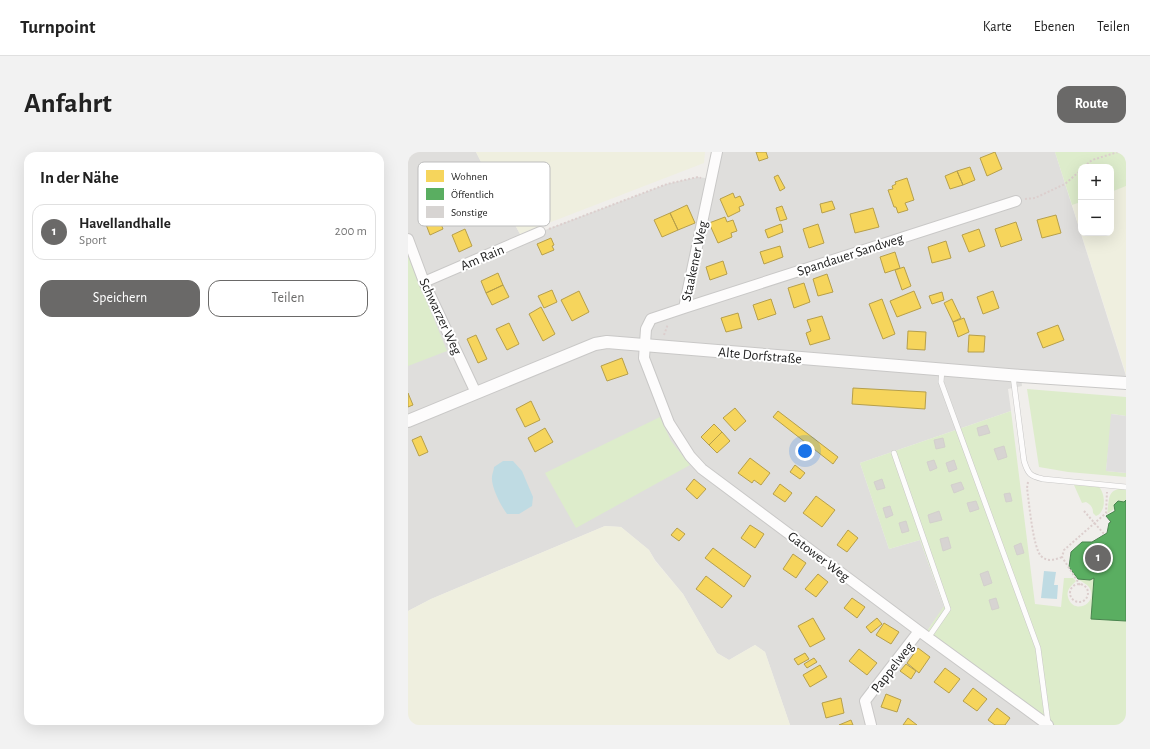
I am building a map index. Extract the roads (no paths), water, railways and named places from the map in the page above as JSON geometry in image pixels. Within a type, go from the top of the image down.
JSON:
[{"type":"street","name":"Staakener Weg","points":[[645,346],[646,329],[651,319],[684,308],[717,152]]},
{"type":"street","name":"Spandauer Sandweg","points":[[684,308],[1016,201]]},
{"type":"street","name":"Am Rain","points":[[424,282],[540,232]]},
{"type":"street","name":"Schwarzer Weg","points":[[408,239],[424,282],[476,393]]},
{"type":"street","name":"Alte Dorfstraße","points":[[408,421],[595,344],[607,342],[1126,383]]},
{"type":"street","name":"Gatower Weg","points":[[645,346],[644,358],[669,423],[690,456],[702,469],[928,638],[1048,725]]},
{"type":"street","name":"Pappelweg","points":[[871,725],[865,701],[919,631]]},
{"type":"lane","points":[[942,369],[941,382],[1038,648],[1048,725]]},
{"type":"lane","points":[[1013,375],[1024,461],[1026,468],[1032,476],[1043,479],[1126,487]]},
{"type":"lane","points":[[894,453],[948,609],[928,638]]},
{"type":"water","points":[[503,461],[513,461],[522,471],[533,497],[532,506],[519,514],[507,514],[499,501],[493,486],[492,477],[494,467]]},
{"type":"water","points":[[1044,571],[1056,572],[1054,585],[1058,585],[1057,599],[1041,598]]},
{"type":"place","name":"Havellandhalle","points":[[1098,558]]}]
